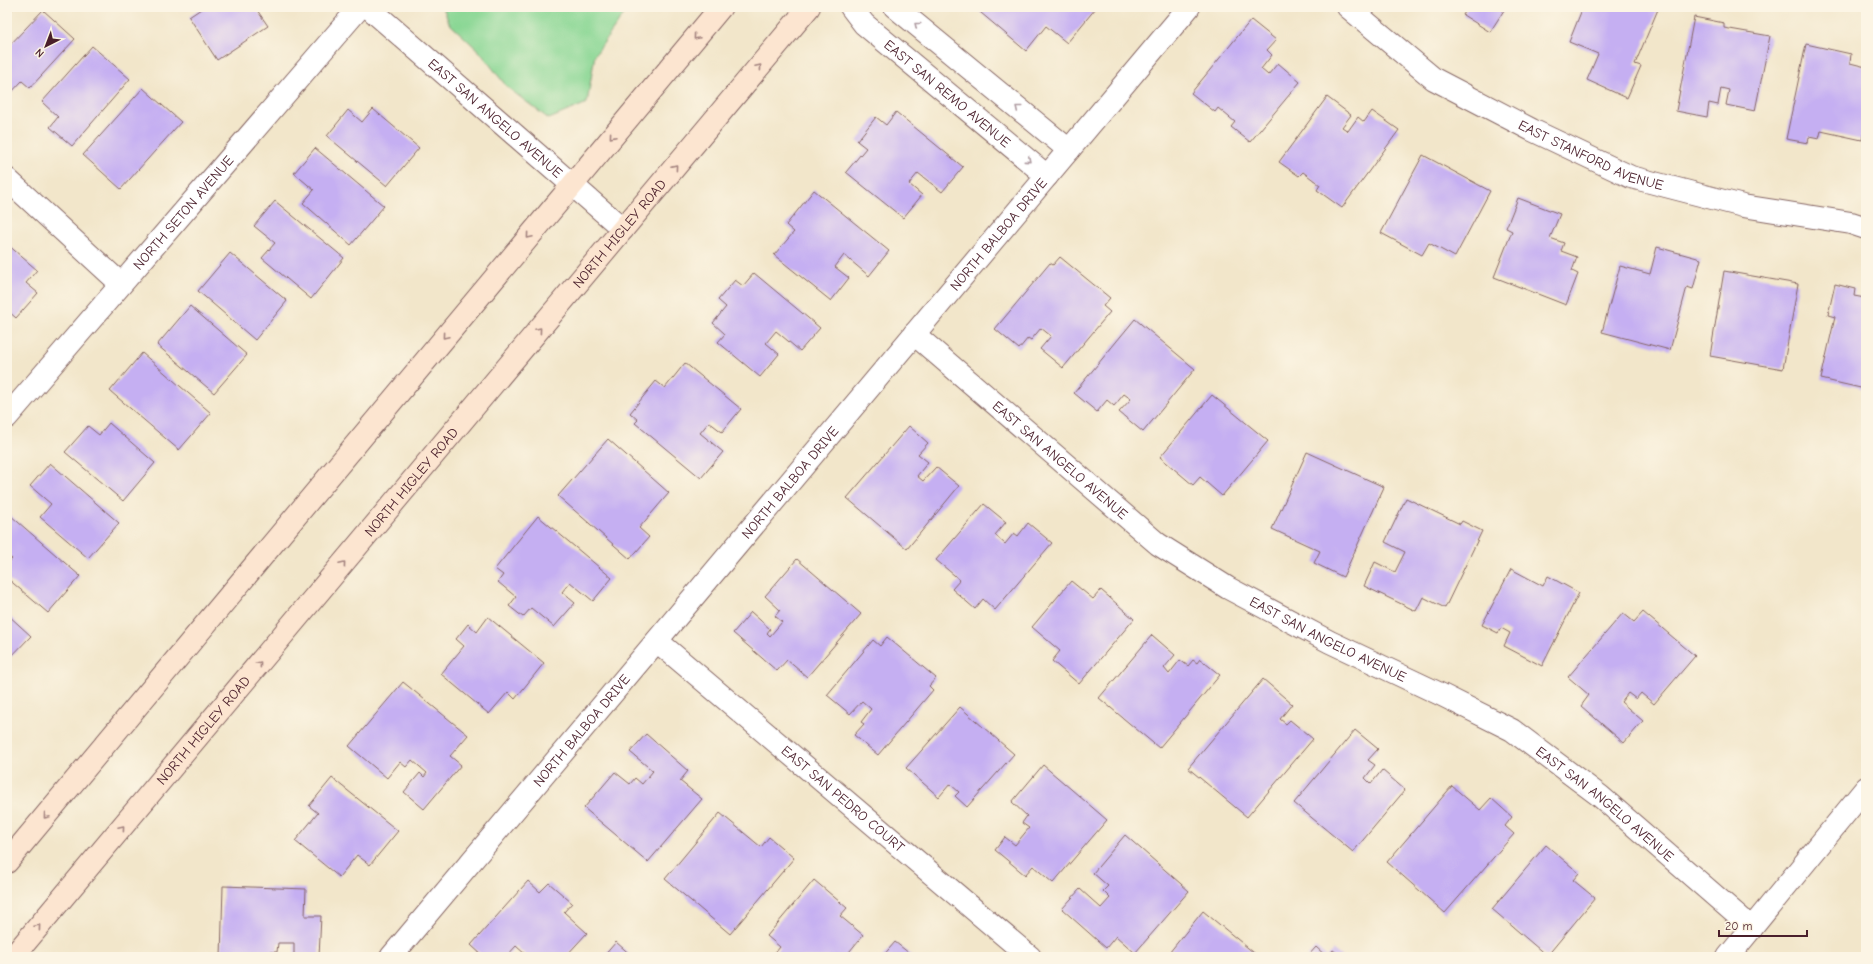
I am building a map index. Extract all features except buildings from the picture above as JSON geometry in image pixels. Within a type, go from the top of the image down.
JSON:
[{"type":"main road","points":[[7,862],[571,184],[721,7]]},
{"type":"main road","name":"NORTH HIGLEY ROAD","points":[[13,957],[809,7]]},
{"type":"street","name":"NORTH SETON AVENUE","points":[[7,417],[360,7]]},
{"type":"street","name":"EAST SAN ANGELO AVENUE","points":[[368,7],[623,229]]},
{"type":"street","name":"EAST SAN REMO AVENUE","points":[[851,7],[864,24],[1047,176]]},
{"type":"street","points":[[895,7],[1069,150]]},
{"type":"street","name":"NORTH BALBOA DRIVE","points":[[391,957],[1189,7]]},
{"type":"street","name":"EAST STANFORD AVENUE","points":[[1348,7],[1434,79],[1532,130],[1631,177],[1743,206],[1851,223],[1866,228]]},
{"type":"street","points":[[7,179],[121,284]]},
{"type":"street","name":"EAST SAN ANGELO AVENUE","points":[[914,334],[1158,544],[1228,588],[1330,642],[1512,730],[1600,796],[1752,928]]},
{"type":"street","name":"EAST SAN PEDRO COURT","points":[[657,641],[1030,957]]},
{"type":"street","points":[[1728,957],[1866,788]]},
{"type":"green space","points":[[443,7],[629,7],[595,55],[587,103],[549,119],[507,87],[480,52],[449,23]]}]
